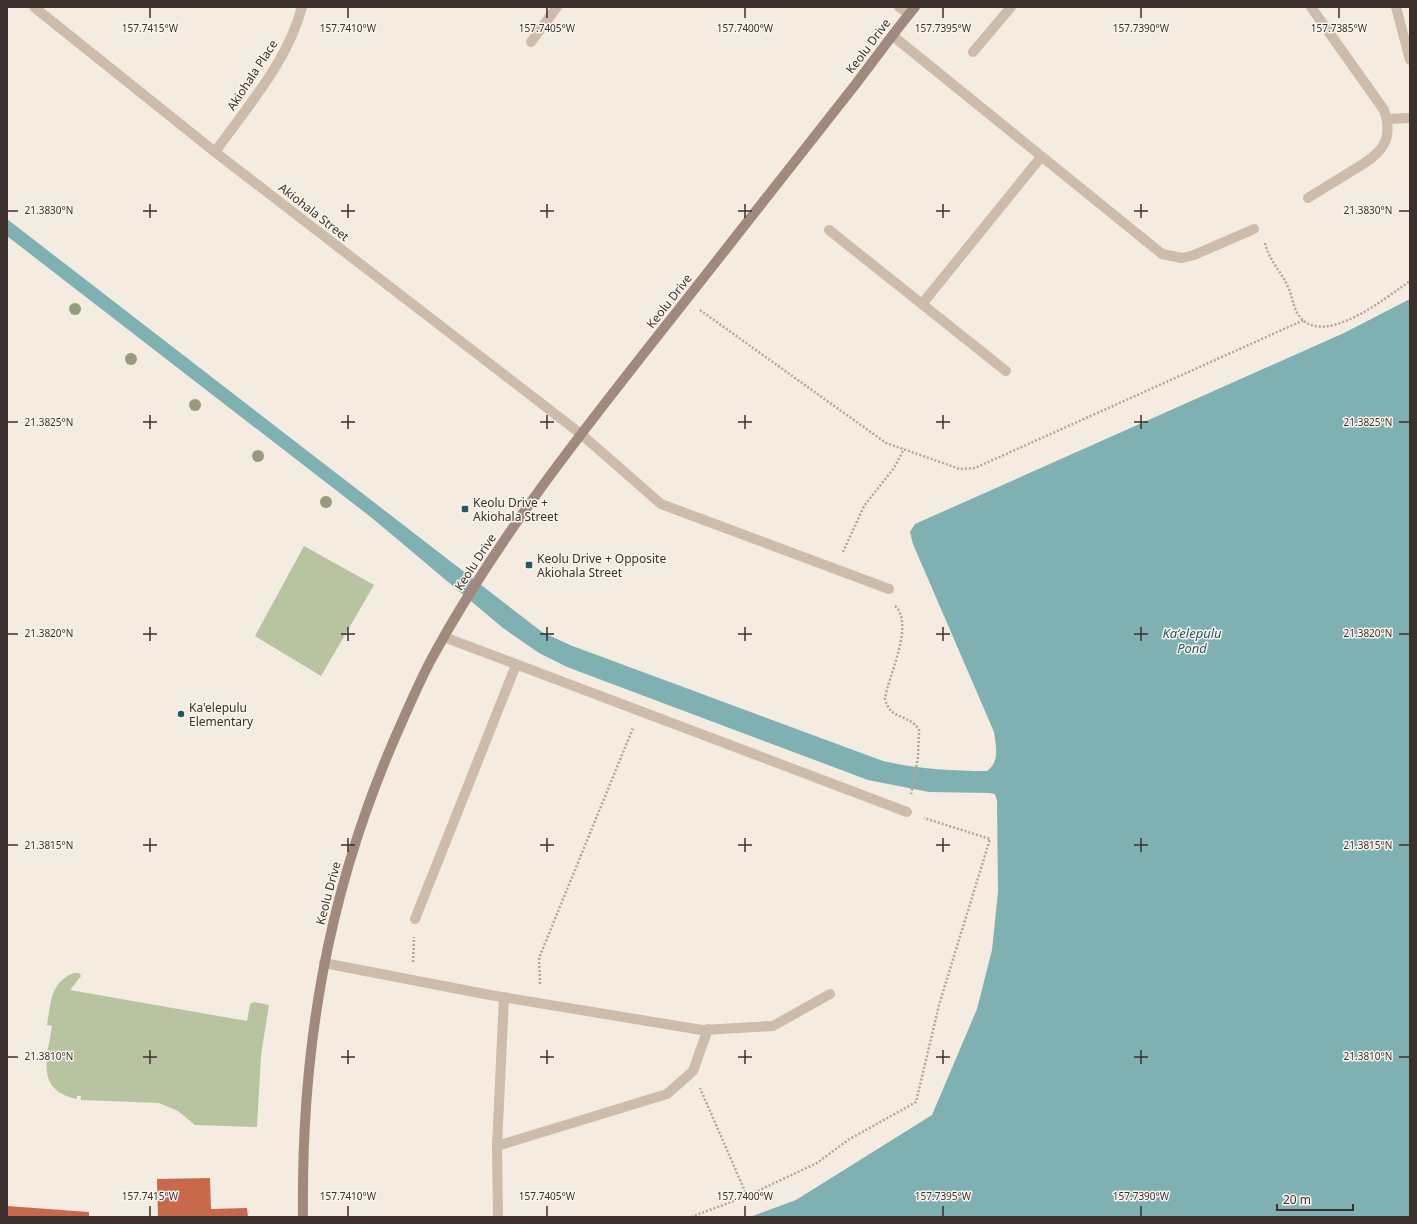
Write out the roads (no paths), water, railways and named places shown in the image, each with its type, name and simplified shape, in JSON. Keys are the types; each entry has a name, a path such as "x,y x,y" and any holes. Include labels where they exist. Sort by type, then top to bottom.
{"main road":[{"name":"Keolu Drive","path":"303,1217 303,1146 306,1084 324,963 352,851 375,784 427,668 492,557 523,512 581,434 912,11"}],"street":[{"name":"Akiohala Street","path":"34,7 215,152 581,434 661,504 889,589"},
{"name":"Akiohala Place","path":"215,152 278,64 291,39 302,7"},
{"path":"531,42 557,7"},
{"path":"899,7 912,11"},
{"path":"973,52 1011,7"},
{"path":"1308,198 1375,157 1387,139 1387,119 1379,102 1311,7"},
{"path":"1396,7 1410,60"},
{"path":"893,36 1041,158 1162,254 1182,258 1194,255 1254,229"},
{"path":"1387,119 1410,118"},
{"path":"922,304 1041,158"},
{"path":"829,230 1006,371"},
{"path":"444,637 907,812"},
{"path":"415,919 516,665"},
{"path":"324,963 504,997 708,1030 773,1026 830,994"},
{"path":"498,1217 497,1146 504,997"},
{"path":"497,1146 667,1094 693,1071 708,1030"}],"water":[{"name":"Kaʻelepulu Pond","path":"7,219 542,632 570,645 883,761 922,768 948,770 987,771 994,763 996,743 994,732 913,544 910,532 915,524 1344,333 1410,299 1410,1217 750,1217 796,1200 932,1115 977,1009 992,950 998,892 997,801 995,794 929,792 868,780 567,667 539,653 503,628 372,518 7,236"}],"place":[{"name":"Keolu Drive + Akiohala Street","path":"465,509"},
{"name":"Keolu Drive + Opposite Akiohala Street","path":"529,565"},
{"name":"Ka'elepulu Elementary","path":"181,714"}]}
